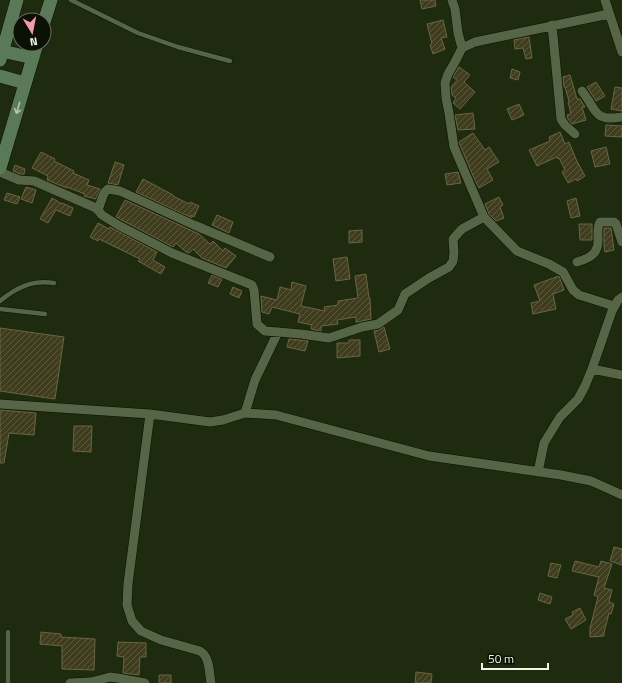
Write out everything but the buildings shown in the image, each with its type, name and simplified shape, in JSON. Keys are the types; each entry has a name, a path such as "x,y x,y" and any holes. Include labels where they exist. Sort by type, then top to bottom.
{"main road":[{"path":"17,0 1,55 33,58"},
{"path":"47,12 51,0"},
{"path":"0,168 35,52"},
{"path":"0,76 25,83"}],"street":[{"path":"452,0 462,48"},
{"path":"605,0 622,52"},
{"path":"609,14 475,42 462,48 448,74 446,83 446,98 454,148 484,217 517,252 548,264 563,272 573,290 579,295 614,306"},
{"path":"552,26 561,119 575,134"},
{"path":"582,91 600,117 622,117"},
{"path":"0,172 19,180 34,181 96,208 102,215 118,225 172,253 252,285 254,290 257,324 265,331 329,338 362,327 378,324 398,310 405,294 449,267 453,261 453,239 462,229 484,217"},
{"path":"98,210 104,193 108,189 120,191 194,225 270,257"},
{"path":"577,262 587,259 594,254 597,247 598,225 600,222 614,222 622,242"},
{"path":"538,472 544,443 560,417 578,400 592,370 614,306 622,297"},
{"path":"245,413 255,380 278,332"},
{"path":"592,370 622,374"},
{"path":"0,404 150,414 210,422 223,420 245,413 276,415 429,456 517,468 591,481 622,495"},
{"path":"150,414 128,584 127,605 132,621 142,631 161,640 200,651 205,654 211,683"},
{"path":"70,683 92,682 110,677 145,683"}],"lane":[{"path":"71,0 138,33 178,47 230,61"},
{"path":"0,301 29,284 42,282 54,283"},
{"path":"0,309 45,314"},
{"path":"8,632 8,683"}]}
